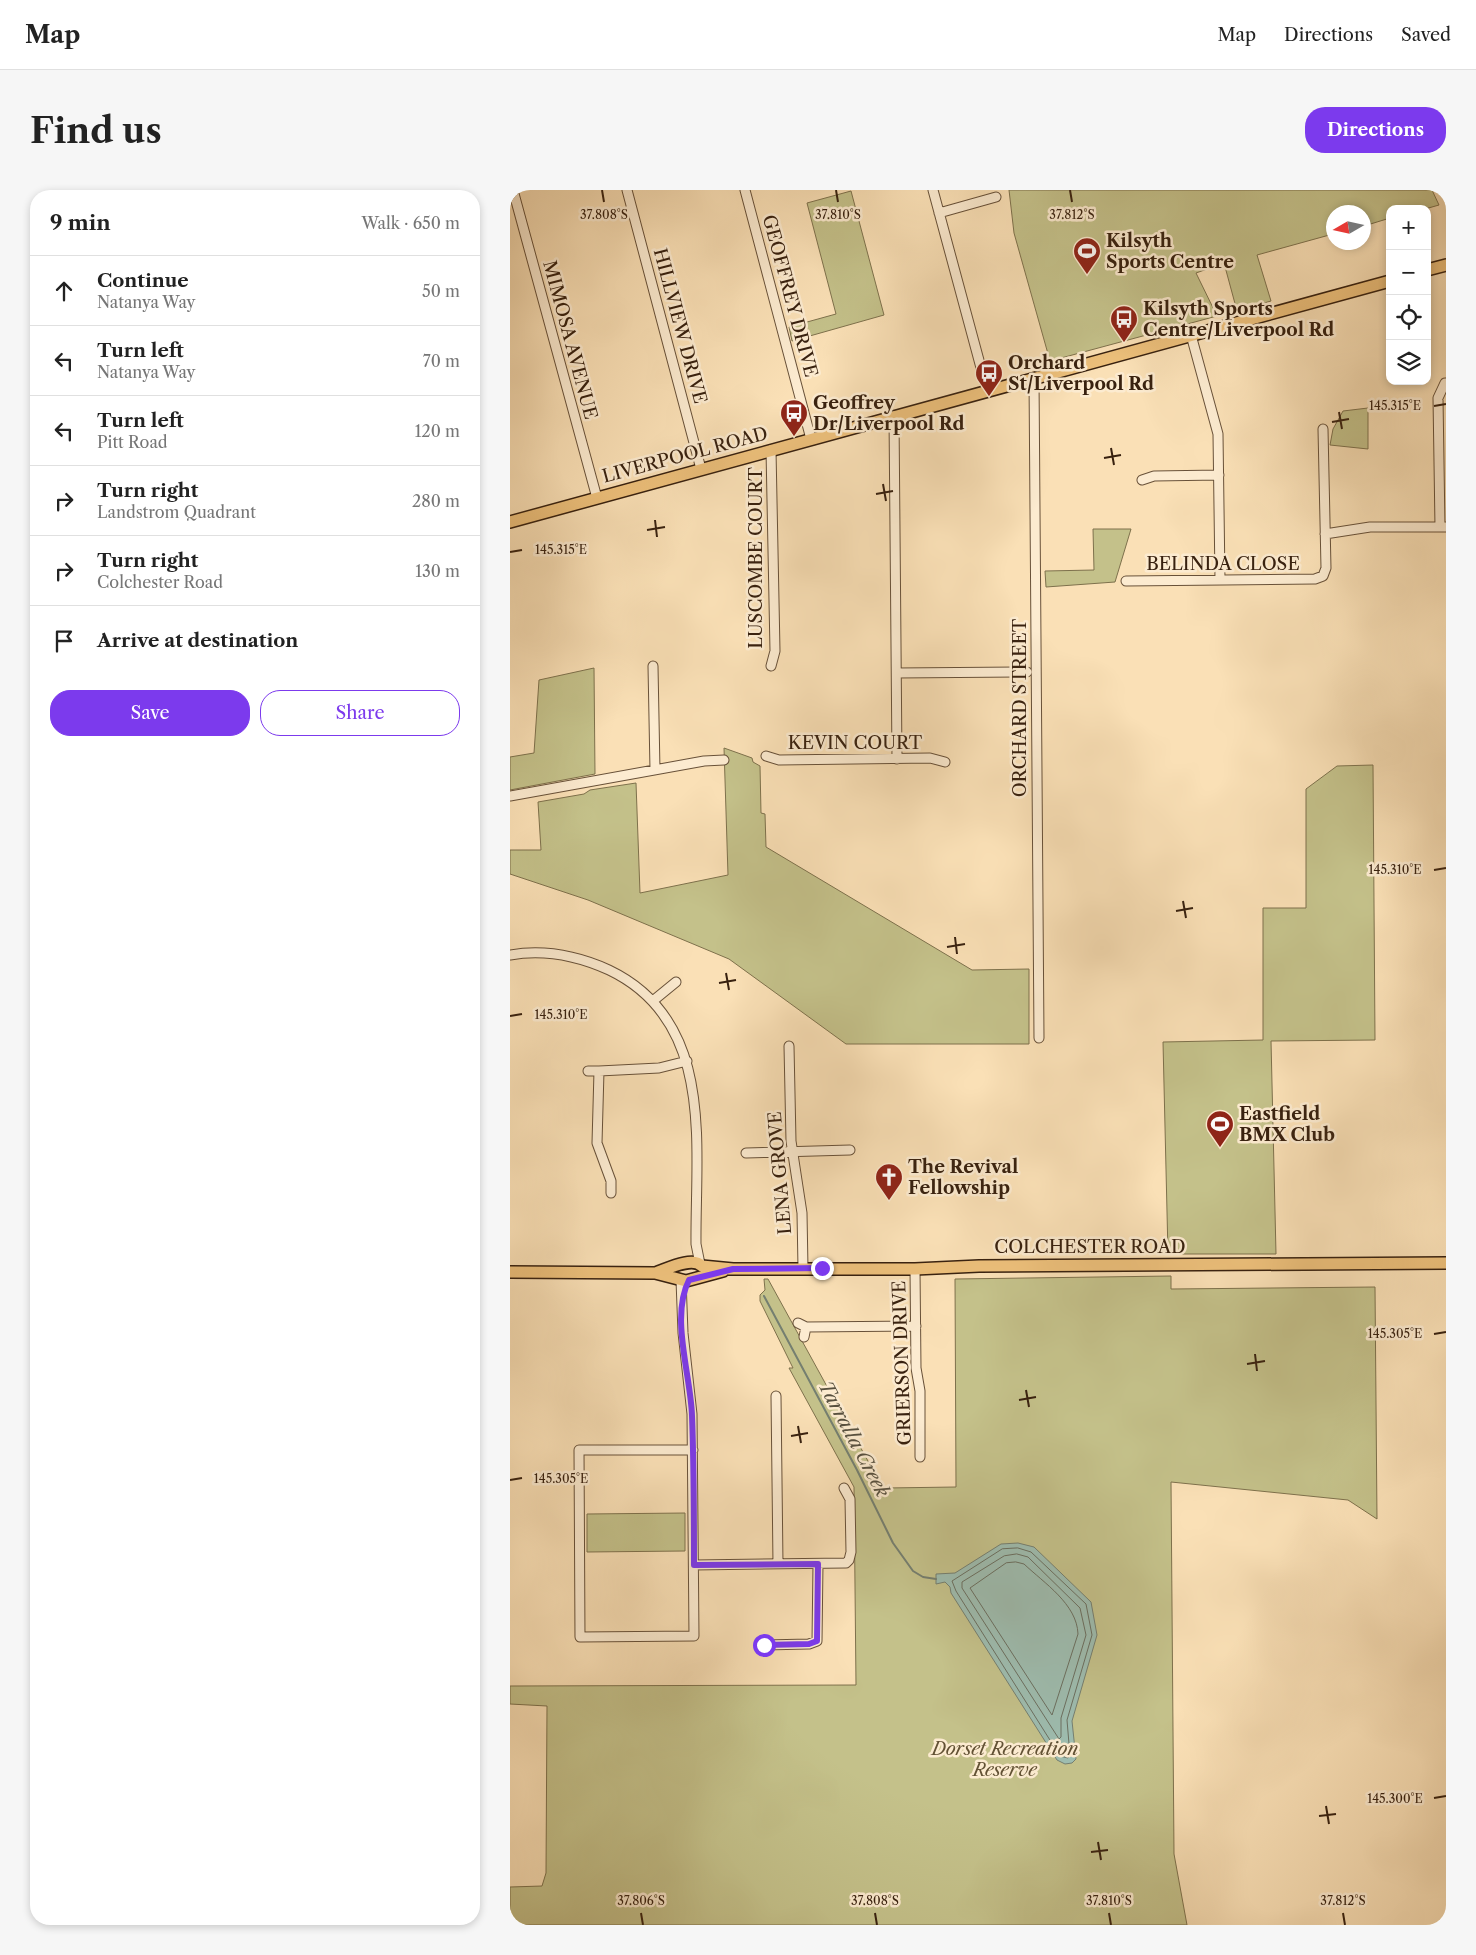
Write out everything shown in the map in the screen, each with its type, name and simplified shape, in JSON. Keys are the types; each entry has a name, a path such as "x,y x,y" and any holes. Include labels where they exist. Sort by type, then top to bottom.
{"main road":[{"path":"1431,269 1446,265"},
{"name":"LIVERPOOL ROAD","path":"510,522 1386,282"},
{"name":"COLCHESTER ROAD","path":"510,1272 656,1273 803,1268 916,1269 979,1266 1446,1263"}],"street":[{"name":"MIMOSA AVENUE","path":"513,190 597,498"},
{"name":"HILLVIEW DRIVE","path":"627,190 701,469"},
{"name":"GEOFFREY DRIVE","path":"745,190 811,439"},
{"path":"933,190 987,390"},
{"path":"939,213 996,197"},
{"path":"1191,335 1218,431 1220,580"},
{"name":"ORCHARD STREET","path":"1034,378 1039,1038"},
{"path":"1325,534 1370,528 1443,527 1438,398 1445,383"},
{"path":"894,416 897,759"},
{"name":"BELINDA CLOSE","path":"1126,581 1319,578 1323,576 1326,568 1323,429"},
{"name":"LUSCOMBE COURT","path":"771,666 775,651 772,450"},
{"path":"1142,480 1154,476 1219,476"},
{"path":"653,666 655,770"},
{"path":"897,674 1027,672"},
{"name":"KEVIN COURT","path":"766,756 779,760 930,758 944,762"},
{"path":"510,796 655,770 724,760"},
{"path":"510,955 545,953 568,956 591,962 641,988 654,1000 679,1040 687,1061 695,1096 696,1244 682,1297 683,1333 692,1414 693,1450 694,1636 580,1637 579,1450 693,1450"},
{"path":"654,1000 676,982"},
{"name":"LENA GROVE","path":"789,1046 792,1152 802,1213 803,1268"},
{"path":"588,1071 659,1068 687,1061"},
{"path":"599,1071 597,1143 611,1181 611,1193"},
{"path":"746,1153 850,1150"},
{"name":"GRIERSON DRIVE","path":"916,1269 920,1457"},
{"path":"804,1336 802,1325 916,1326"},
{"path":"776,1396 778,1564"},
{"path":"694,1565 843,1564 851,1557 850,1500 844,1488"},
{"path":"764,1645 809,1644 817,1641 818,1564"}],"green space":[{"path":"1009,190 1432,190 1439,205 1431,207 1431,205 1386,205 1386,219 1371,224 1371,205 1326,205 1326,236 1257,255 1271,301 1237,311 1224,263 1196,273 1217,316 1050,361 1014,233"},
{"path":"851,191 884,315 792,341 789,327 836,314 807,203"},
{"path":"1368,408 1368,449 1330,445 1333,429 1343,411"},
{"path":"1093,529 1131,529 1115,582 1046,587 1045,571 1094,570"},
{"path":"594,668 595,774 510,790 510,757 534,753 539,680"},
{"path":"724,748 752,758 753,762 760,766 761,813 765,814 766,847 972,970 1029,969 1029,1044 846,1044 729,959 588,900 510,874 510,850 541,850 538,802 584,794 590,790 636,783 640,893 728,875"},
{"path":"1373,765 1375,1040 1271,1041 1276,1254 1168,1254 1163,1042 1263,1040 1263,908 1306,908 1306,789 1337,766"},
{"name":"Dorset Recreation Reserve","path":"1171,1276 1171,1289 1375,1287 1377,1519 1348,1500 1171,1482 1174,1854 1187,1925 510,1925 510,1887 542,1886 546,1873 547,1706 510,1704 510,1686 856,1685 854,1487 789,1368 793,1368 760,1301 760,1295 765,1290 764,1279 768,1279 880,1484 886,1488 956,1487 955,1279"},
{"path":"685,1513 685,1551 587,1552 587,1514"}],"water":[{"path":"1018,1543 1034,1547 1091,1602 1097,1635 1072,1721 1076,1759 1072,1763 1065,1764 1057,1760 951,1593 950,1587 945,1582 936,1584 936,1574 955,1573 1001,1544"}],"waterway":[{"name":"Tarralla Creek","path":"764,1296 857,1470 893,1543 913,1571 923,1577 936,1579"}],"place":[{"name":"Kilsyth Sports Centre","path":"1087,275"},
{"name":"Kilsyth Sports Centre/Liverpool Rd","path":"1124,343"},
{"name":"Orchard St/Liverpool Rd","path":"989,397"},
{"name":"Geoffrey Dr/Liverpool Rd","path":"794,437"},
{"name":"Eastfield BMX Club","path":"1220,1148"},
{"name":"The Revival Fellowship","path":"889,1201"}],"route":[{"path":"764,1645 809,1644 817,1641 819,1633 818,1564 694,1565 692,1414 683,1333 682,1297 689,1280 699,1276 733,1269 822,1268"}]}
